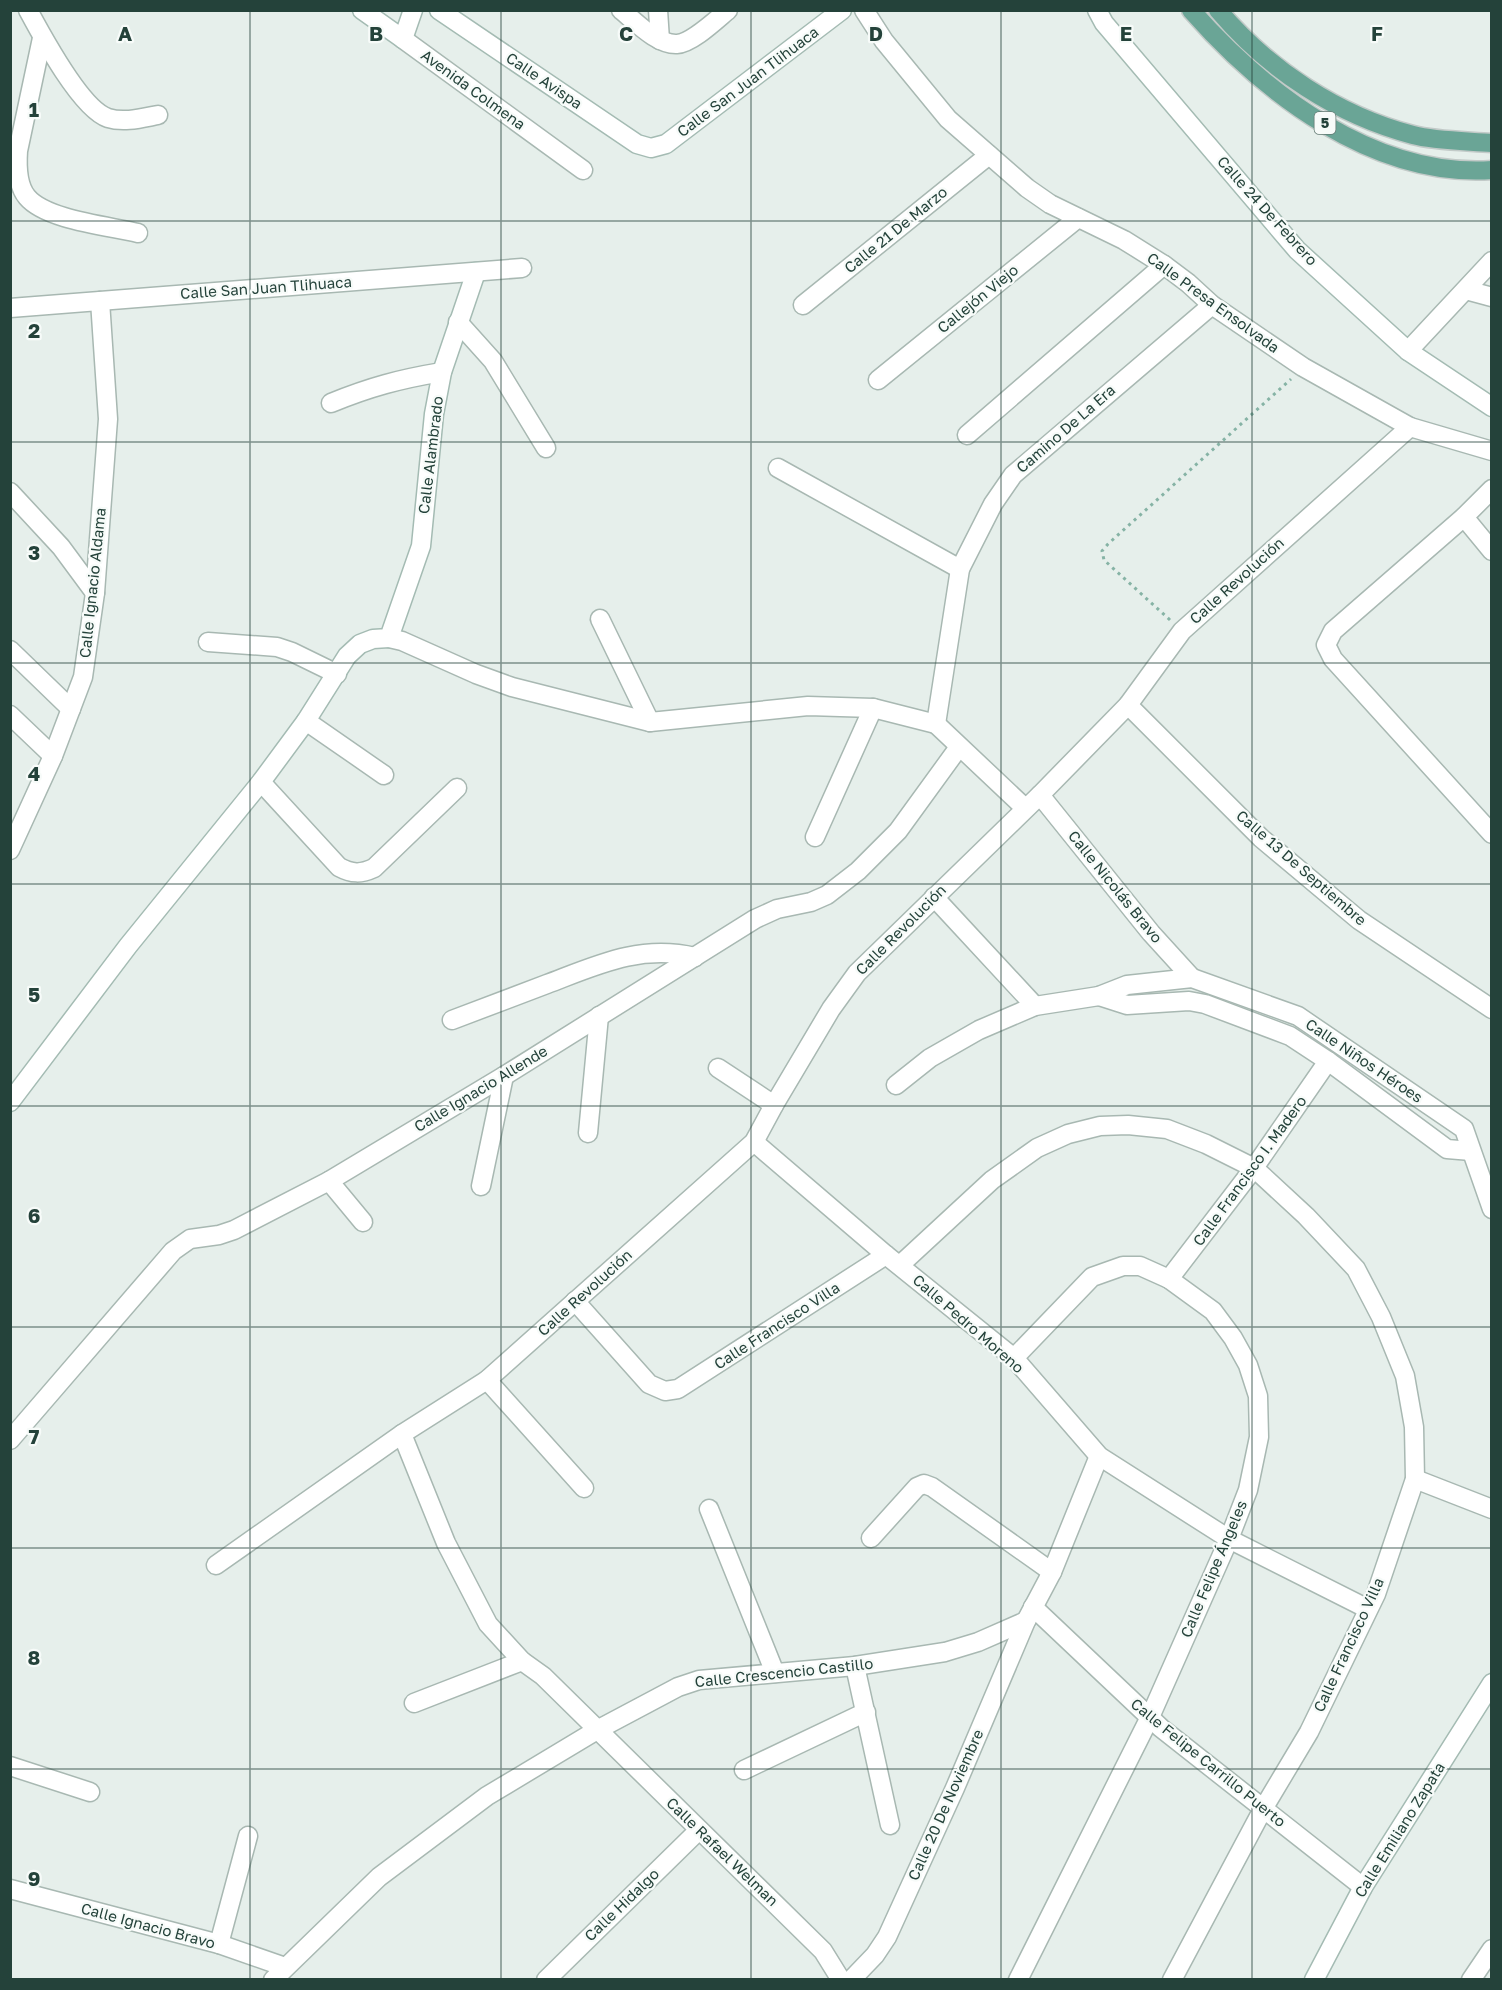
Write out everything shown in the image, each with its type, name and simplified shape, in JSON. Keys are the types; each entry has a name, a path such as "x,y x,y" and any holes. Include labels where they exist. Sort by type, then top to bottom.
{"main road":[{"name":"5","path":"1191,10 1217,39 1281,96 1357,143 1414,162 1471,171 1491,170"},
{"name":"5","path":"1218,10 1286,75 1344,110 1415,136 1491,143"}],"street":[{"path":"28,10 42,38 86,103 96,112 108,118 122,120 158,115"},
{"name":"Avenida Colmena","path":"362,10 584,170"},
{"path":"404,39 412,10"},
{"name":"Calle Avispa","path":"439,10 637,144 651,148"},
{"path":"621,10 660,40 677,44 693,37 728,10"},
{"path":"658,10 660,40"},
{"name":"Calle San Juan Tlihuaca","path":"651,148 666,144 842,10"},
{"name":"Calle Presa Ensolvada","path":"864,10 884,41 948,119 1050,204 1124,240 1164,265 1212,305 1303,367 1410,427 1491,451"},
{"name":"Calle 24 De Febrero","path":"1096,10 1104,23 1297,250 1408,351 1491,407"},
{"path":"42,38 18,151 17,168 26,196 37,206 53,215 138,233"},
{"name":"Calle 21 De Marzo","path":"803,305 989,155"},
{"name":"Callejón Viejo","path":"878,380 1078,218"},
{"path":"1408,351 1491,261"},
{"path":"967,435 1164,265"},
{"name":"Calle San Juan Tlihuaca","path":"10,308 522,268"},
{"name":"Calle Alambrado","path":"389,638 421,546 434,414 442,372 476,272"},
{"path":"1466,290 1491,297"},
{"name":"Calle Ignacio Aldama","path":"10,850 53,756 83,677 95,593 108,419 100,301"},
{"name":"Camino De La Era","path":"936,724 960,569 993,504 1012,475 1212,305"},
{"path":"458,322 493,361 546,448"},
{"path":"331,403 369,387 442,372"},
{"name":"Calle Revolución","path":"216,1565 402,1434 487,1380 754,1142 831,1009 857,973 1040,795 1128,705 1182,631 1410,427"},
{"path":"778,468 960,569"},
{"path":"1491,489 1464,517 1333,631 1326,645 1333,659 1491,834"},
{"path":"10,492 61,546 95,593"},
{"path":"1464,517 1491,551"},
{"path":"600,619 650,722"},
{"path":"10,1102 128,946 261,782 306,721 347,656 360,644 373,639 389,638 402,642 512,687 650,722 808,706 873,708 936,724 1025,808"},
{"path":"208,642 277,647 336,674"},
{"path":"10,650 71,709"},
{"name":"Calle 13 De Septiembre","path":"1128,705 1261,838 1359,920 1491,1009"},
{"path":"815,837 873,708"},
{"path":"10,715 53,756"},
{"path":"306,721 384,775"},
{"name":"Calle Ignacio Allende","path":"10,1440 172,1251 190,1239 219,1235 234,1230 329,1181 504,1076 755,919 777,909 827,895 898,831 959,747"},
{"path":"261,782 339,867 356,873 374,868 457,788"},
{"name":"Calle Nicolás Bravo","path":"1040,795 1151,933 1192,978"},
{"path":"934,897 1035,1006"},
{"path":"452,1020 614,958 648,952 674,952 695,957"},
{"name":"Calle Niños Héroes","path":"896,1085 930,1058 979,1030 1035,1006 1099,996 1127,985 1192,978 1298,1016 1464,1129 1491,1209"},
{"name":"Calle Niños Héroes","path":"1099,996 1127,1005 1176,1001 1205,1004 1290,1036 1328,1061 1447,1149 1471,1150"},
{"path":"588,1133 599,1017"},
{"name":"Calle Francisco I. Madero","path":"1170,1279 1254,1168 1328,1061"},
{"path":"718,1068 774,1105"},
{"path":"481,1186 504,1076"},
{"name":"Calle Francisco Villa","path":"575,1301 650,1384 665,1391 678,1389 893,1260 992,1180 1038,1148 1100,1126 1128,1125 1167,1129 1206,1144 1254,1168 1306,1216 1356,1269 1376,1307 1405,1376 1414,1427 1414,1479 1376,1594 1309,1732 1263,1809 1172,1980"},
{"name":"Calle Pedro Moreno","path":"754,1142 893,1260 1014,1358 1099,1456 1229,1539 1368,1609"},
{"path":"329,1181 363,1222"},
{"name":"Calle Felipe Ángeles","path":"1014,1358 1092,1277 1123,1266 1140,1266 1170,1279 1213,1311 1233,1338 1248,1365 1258,1396 1259,1437 1248,1490 1229,1539 1150,1718 1018,1980"},
{"path":"487,1380 584,1488"},
{"name":"Calle Rafael Welman","path":"402,1434 446,1543 488,1624 522,1661 543,1676 823,1951 841,1980"},
{"path":"1030,1614 1052,1572 1099,1456"},
{"path":"1414,1479 1491,1509"},
{"path":"871,1538 917,1487 924,1484 932,1487 1052,1572"},
{"path":"709,1509 775,1673"},
{"name":"Calle Crescencio Castillo","path":"277,1976 379,1877 487,1796 597,1730 678,1687 699,1680 855,1666 945,1652 978,1642 1030,1614"},
{"name":"Calle Felipe Carrillo Puerto","path":"1030,1614 1150,1718 1363,1887"},
{"name":"Calle 20 De Noviembre","path":"851,1980 875,1955 887,1938 956,1788 1030,1614"},
{"path":"414,1703 522,1661"},
{"path":"855,1666 890,1826"},
{"name":"Calle Emiliano Zapata","path":"1314,1980 1363,1887 1491,1683"},
{"path":"744,1770 866,1712"},
{"path":"10,1767 90,1792"},
{"name":"Calle Hidalgo","path":"546,1980 699,1830"},
{"path":"219,1944 248,1836"},
{"name":"Calle Ignacio Bravo","path":"10,1889 219,1944 277,1976"},
{"path":"1471,1980 1491,1949"}],"path":[{"path":"1182,631 1104,560 1102,551 1303,367"}]}
